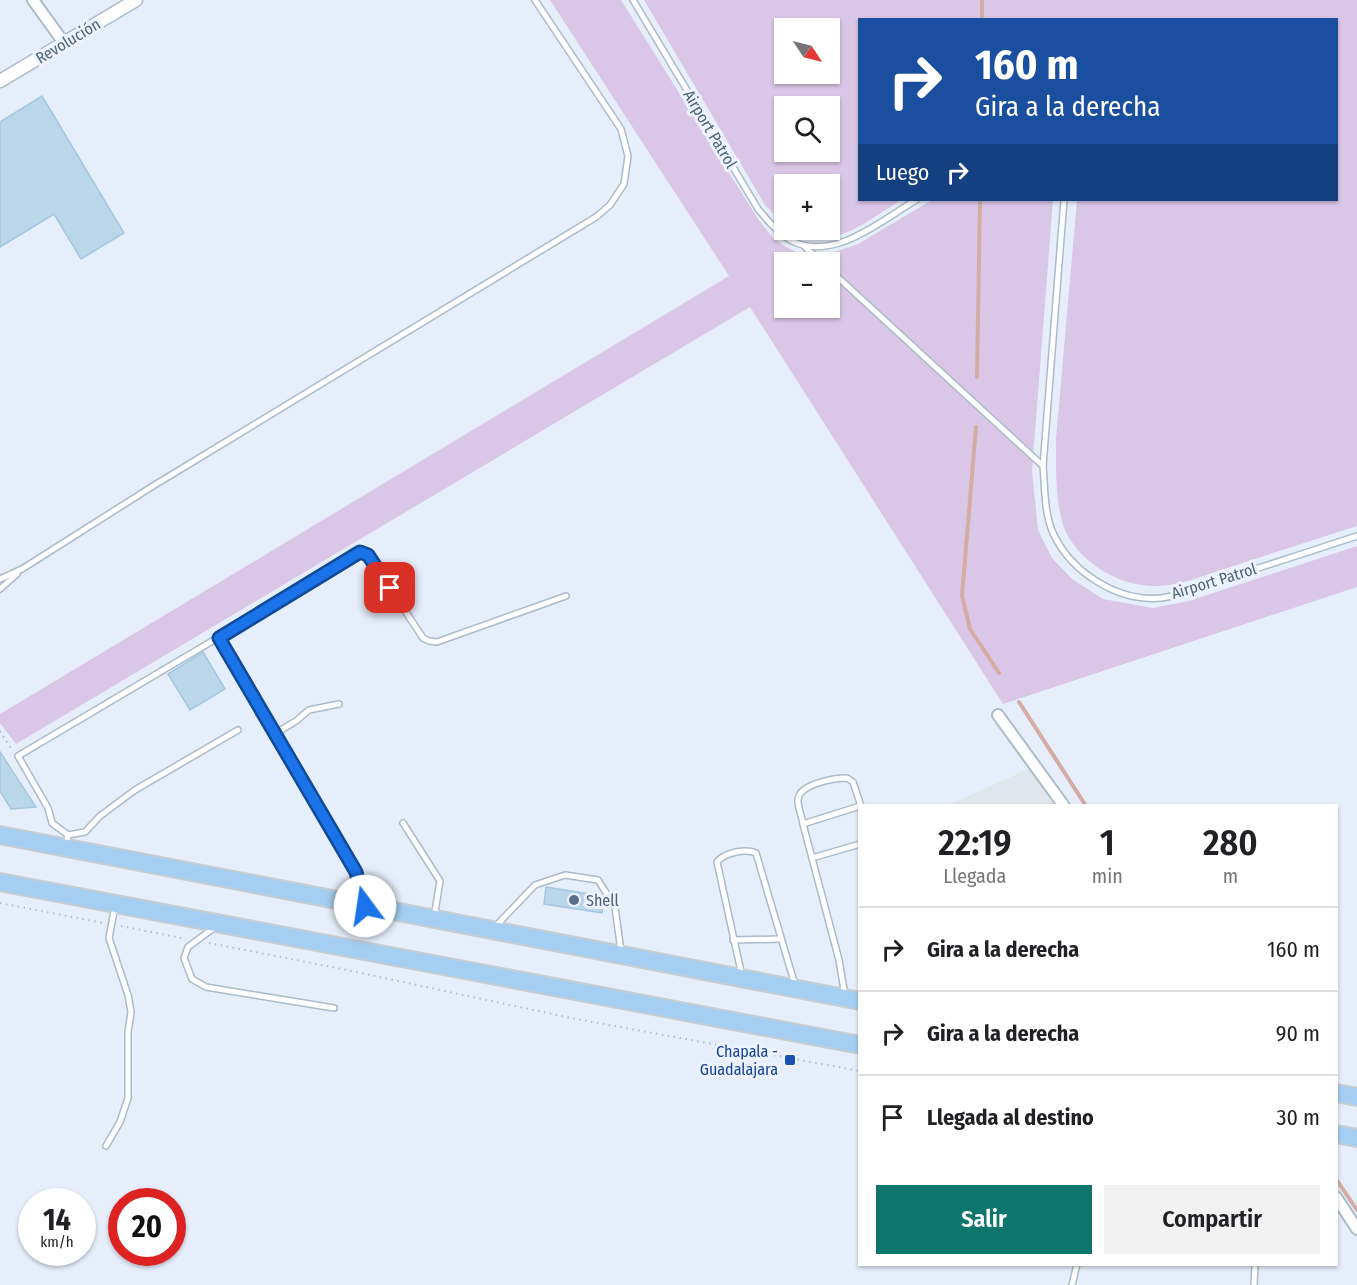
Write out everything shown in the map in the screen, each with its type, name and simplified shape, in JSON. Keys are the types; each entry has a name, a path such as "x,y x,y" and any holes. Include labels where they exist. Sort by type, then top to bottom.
{"highway":[{"path":"0,835 67,841 365,906 853,1000"},
{"path":"0,882 858,1045"},
{"path":"1338,1093 1357,1097"},
{"path":"1338,1134 1357,1138"}],"street":[{"path":"33,0 64,43"},
{"name":"Revolución","path":"0,81 136,0"},
{"path":"998,715 1063,804"},
{"path":"1338,1200 1357,1229"}],"lane":[{"path":"0,579 22,569 153,486 596,217 610,205 624,184 628,156 621,129 536,0"},
{"name":"Airport Patrol","path":"633,0 758,208 779,231 810,252"},
{"path":"802,245 818,247 847,240 914,201"},
{"name":"Airport Patrol","path":"1064,201 1043,466 1046,504 1052,531 1062,550 1094,580 1114,590 1136,596 1160,598 1189,591 1357,536"},
{"path":"840,279 1043,466"},
{"path":"238,730 135,790 100,816 85,832 67,841 52,823 48,808 18,756 360,552 368,555 423,638 429,641 437,642 566,596"},
{"path":"0,589 22,569"},
{"path":"219,638 356,872 365,906"},
{"path":"276,733 309,710 339,705"},
{"path":"853,1000 839,960 797,800 808,786 847,778 853,782 859,804"},
{"path":"804,824 858,807"},
{"path":"403,823 440,881 433,919"},
{"path":"812,858 858,845"},
{"path":"742,979 717,862 721,856 748,850 756,853 796,989"},
{"path":"492,931 536,885 565,875 598,880 615,907 621,956"},
{"path":"106,1146 120,1122 128,1098 128,1032 131,1012 128,995 109,938 116,904"},
{"path":"219,924 188,946 184,958 192,979 206,987 334,1008"},
{"path":"733,940 781,939"},
{"path":"1072,1285 1077,1266"},
{"path":"1254,1285 1255,1266"}],"path":[{"path":"0,732 18,756"},
{"path":"0,903 342,969 571,1018 858,1071"}],"shaded area":[{"path":"550,0 621,0 758,219 774,240 796,252 774,252 774,318 840,318 840,252 835,252 858,244 930,201 1053,201 1032,471 1038,530 1052,558 1072,579 1103,599 1153,608 1189,601 1357,546 1357,587 1003,704 750,307 16,744 0,723 0,714 729,276"},
{"path":"644,0 1357,0 1357,526 1183,582 1165,586 1142,585 1114,577 1088,560 1078,550 1063,525 1056,482 1056,439 1077,201 1338,201 1338,18 858,18 858,201 899,201 840,235 840,174 774,174 774,214 765,205"},
{"path":"1030,768 1056,804 951,804"}],"building":[{"path":"42,96 124,233 81,259 54,214 0,247 0,122"},
{"path":"203,652 225,689 190,710 168,674"},
{"path":"0,752 36,807 11,809 0,791"},
{"name":"Shell","path":"546,887 602,896 604,899 602,913 544,904"}],"waterway":[{"path":"982,0 982,18"},
{"path":"977,377 980,201"},
{"path":"976,427 962,596 970,629 999,673"},
{"path":"1019,702 1085,804"},
{"path":"1338,1182 1357,1210"}],"place":[{"name":"Shell","path":"574,900"},
{"name":"Chapala - Guadalajara","path":"790,1060"}],"route":[{"path":"365,906 356,872 219,638 360,552 368,555 390,588"}]}
